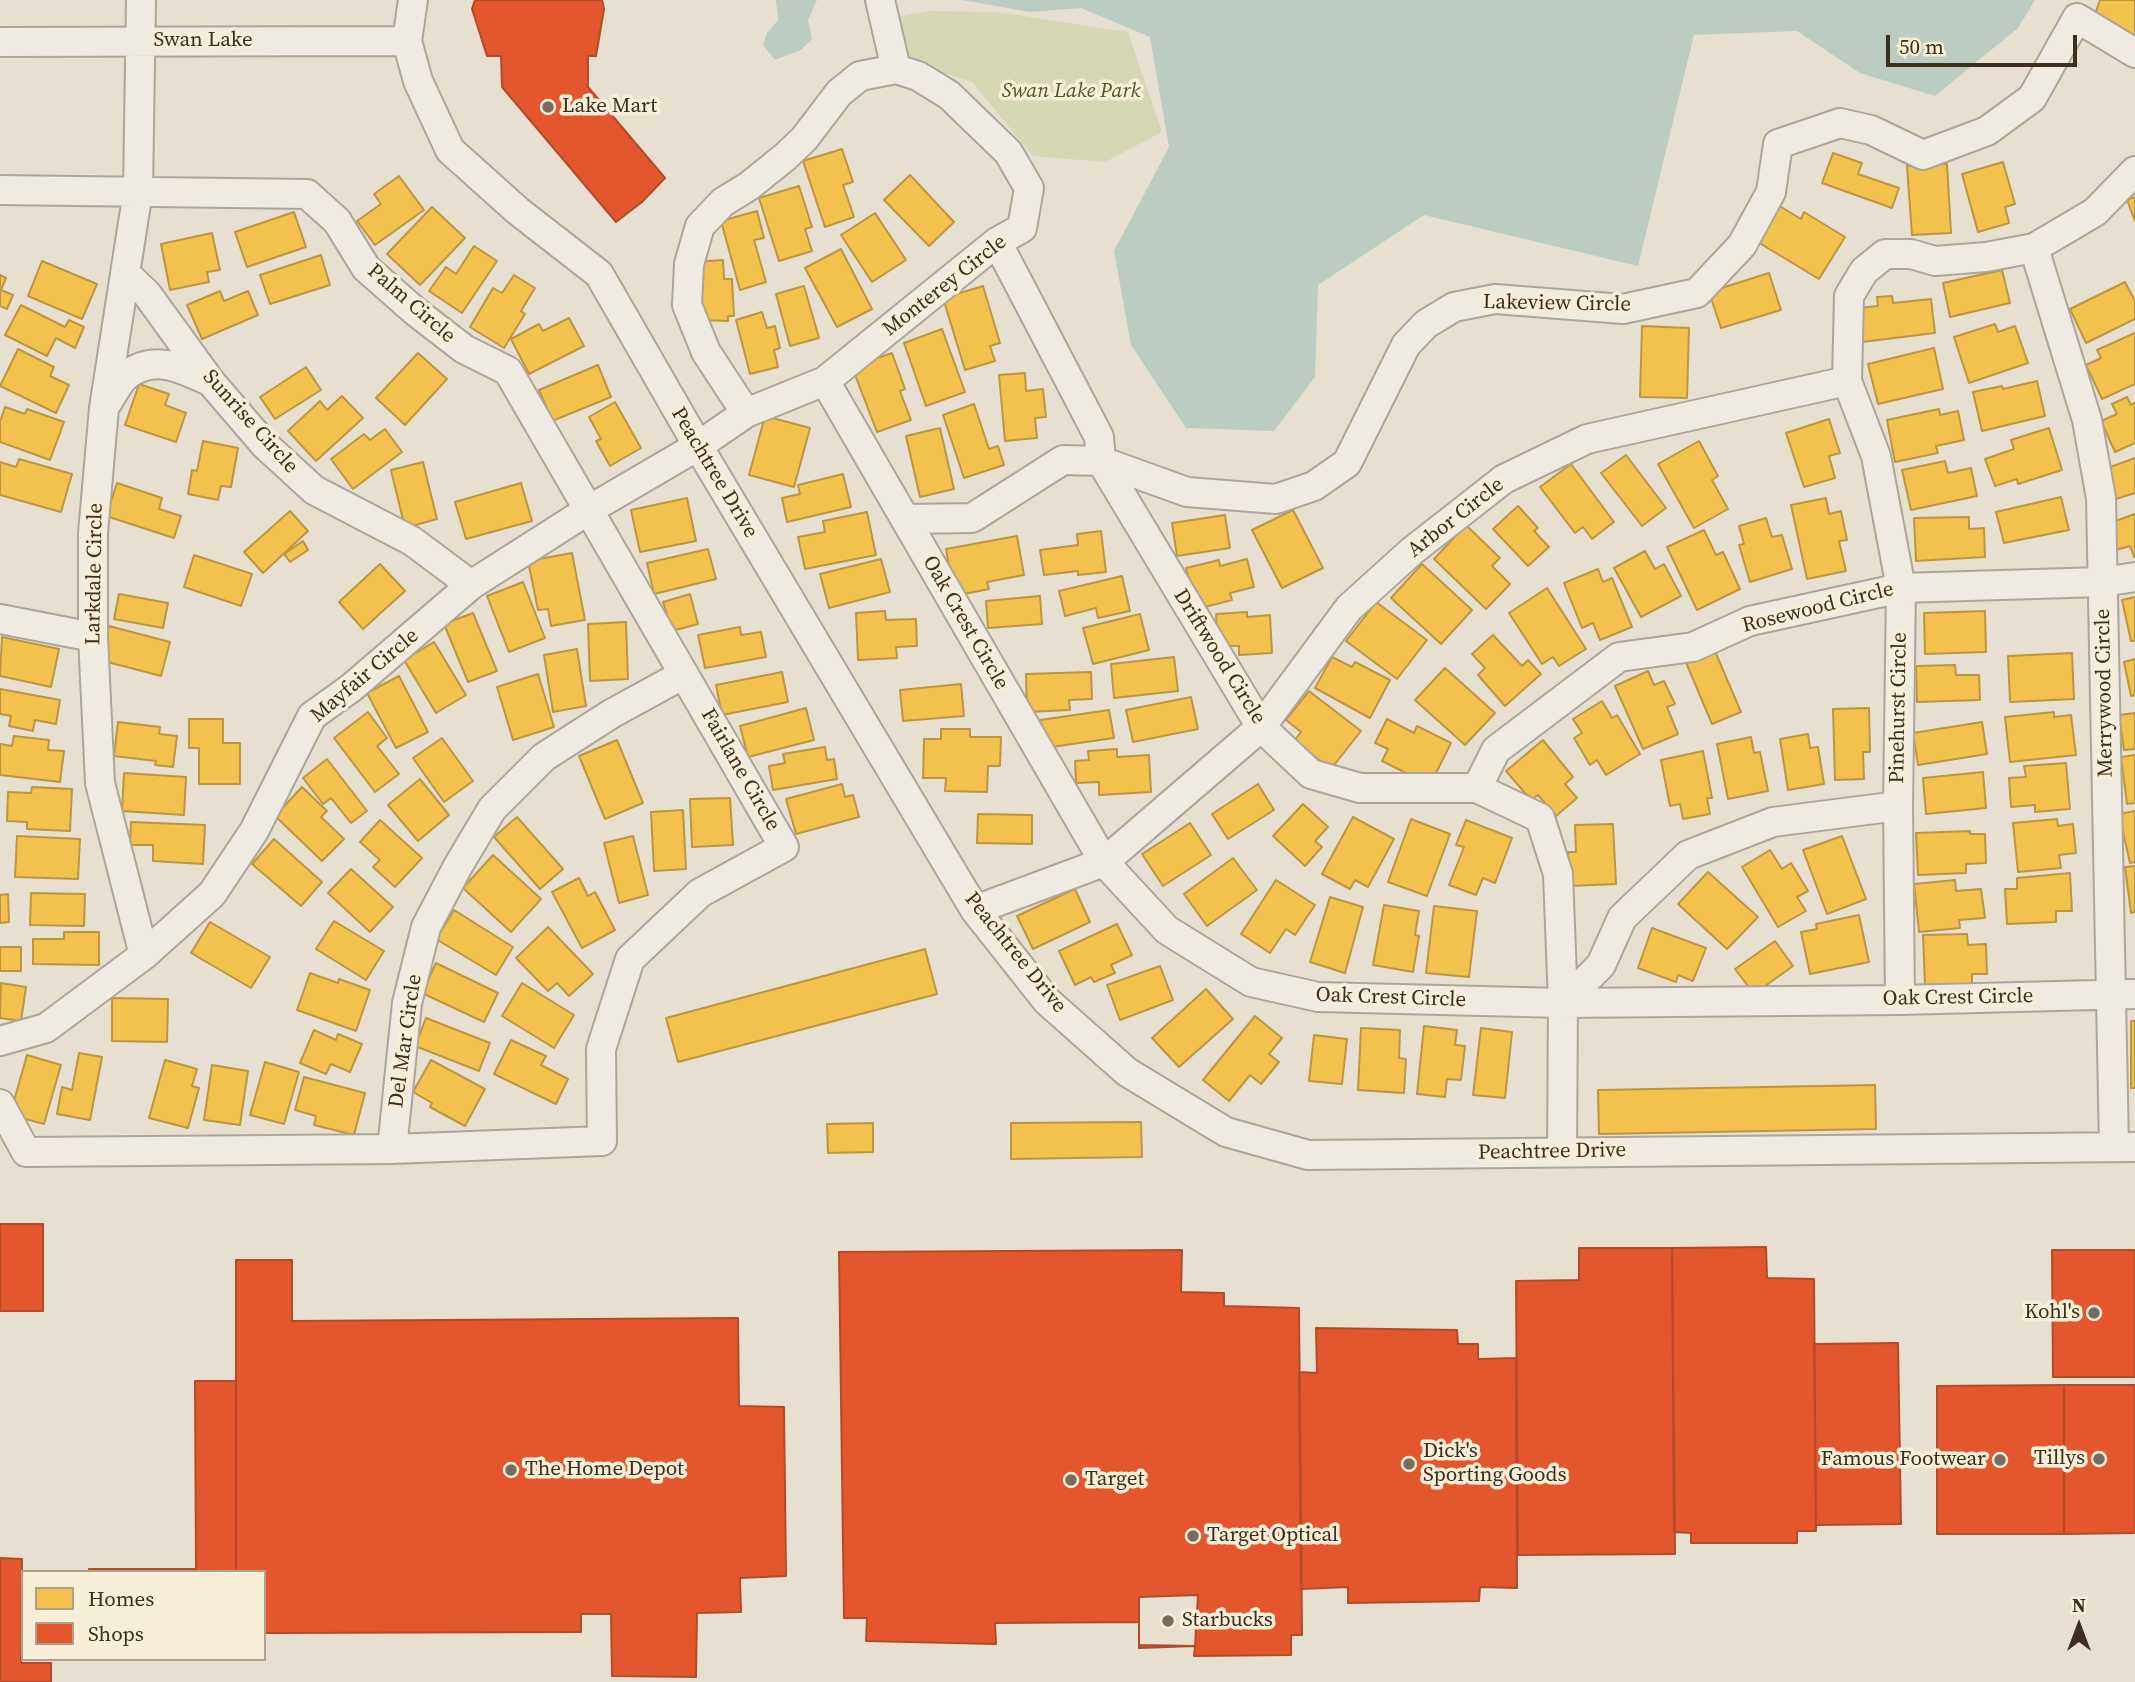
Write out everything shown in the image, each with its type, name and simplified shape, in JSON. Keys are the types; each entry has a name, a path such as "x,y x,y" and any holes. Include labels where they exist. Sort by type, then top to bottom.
{"street":[{"name":"Larkdale Circle","path":"141,0 138,191 104,408 93,533 93,637 100,783 144,955"},
{"name":"Peachtree Drive","path":"413,0 407,41 418,81 450,150 518,211 599,274 698,446 975,910 1047,1001 1127,1072 1226,1132 1308,1155 2124,1147"},
{"path":"746,413 706,352 687,305 689,264 700,226 723,202 750,186 785,157 804,139 839,93 860,76 896,69 880,0"},
{"path":"2077,9 2135,53"},
{"name":"Lakeview Circle","path":"905,519 972,518 1063,460 1101,461 1187,492 1276,499 1314,486 1347,463 1406,345 1426,324 1454,307 1495,299 1623,309 1697,293 1742,245 1771,192 1778,144 1840,123 1871,130 1923,155 1987,131 2032,98 2077,9"},
{"name":"Swan Lake","path":"0,42 407,41"},
{"name":"Monterey Circle","path":"698,446 746,413 825,381 997,242 1022,228 1029,188 1008,152 949,94 918,76 896,69"},
{"path":"1847,382 1849,296 1864,271 1885,254 1911,254 1935,261 1986,257 2034,248 2095,212 2135,170"},
{"name":"Palm Circle","path":"0,190 307,194 337,222 366,268 416,313 464,349 508,371 587,511"},
{"name":"Driftwood Circle","path":"997,242 1099,437 1101,461 1261,727 1311,774 1360,788 1477,788 1540,818 1558,874 1563,1003 1562,1152"},
{"name":"Merrywood Circle","path":"2034,248 2087,420 2101,498 2102,582 2123,994 2124,1147"},
{"name":"Sunrise Circle","path":"126,274 147,294 210,382 265,445 314,490 412,541 471,585"},
{"path":"104,408 125,376 139,369 173,364 210,382"},
{"name":"Oak Crest Circle","path":"825,381 1104,862 1167,930 1251,982 1318,997 1563,1003 1900,1000 2123,994"},
{"name":"Pinehurst Circle","path":"1847,382 1876,456 1901,588 1898,806 1900,1000"},
{"name":"Arbor Circle","path":"975,910 1104,862 1261,727 1349,608 1412,551 1504,479 1587,439 1847,382"},
{"name":"Mayfair Circle","path":"0,1041 46,1028 144,955 212,894 254,831 312,716 351,688 471,585 587,511 698,446"},
{"name":"Fairlane Circle","path":"392,1149 602,1141 601,1049 630,959 700,893 784,848 587,511"},
{"name":"Rosewood Circle","path":"1477,788 1496,750 1619,657 1693,647 1750,621 1901,588 2102,582 2135,577"},
{"path":"0,619 93,637"},
{"name":"Del Mar Circle","path":"392,1149 407,1003 426,927 492,809 544,757 611,714 684,674"},
{"path":"1563,1003 1601,965 1622,918 1688,855 1773,822 1898,806"},
{"path":"0,1104 26,1152 392,1149"}],"green space":[{"name":"Swan Lake Park","path":"929,11 996,12 1128,32 1162,132 1105,162 1033,156 972,82 907,62 894,17"}],"shaded area":[{"path":"776,0 817,0 808,20 812,39 801,50 775,60 763,45 767,33 778,20"},
{"path":"962,0 2035,0 2018,28 1935,96 1860,73 1797,31 1694,35 1638,266 1424,215 1318,285 1315,377 1274,431 1186,428 1131,345 1114,251 1169,147 1150,37 1081,8 1030,12"}],"building: Homes":[{"path":"2100,0 2135,0 2135,42 2091,26"},
{"path":"842,149 853,182 843,185 854,217 825,227 803,161"},
{"path":"1833,153 1862,163 1858,174 1899,188 1892,208 1822,183"},
{"path":"2003,162 2015,204 2005,207 2009,223 1978,232 1962,174"},
{"path":"1947,164 1951,233 1912,235 1907,166"},
{"path":"910,175 954,222 929,246 884,200"},
{"path":"399,176 424,210 375,245 357,221 381,204 374,194"},
{"path":"799,186 812,227 805,229 812,251 779,261 759,198"},
{"path":"2135,197 2135,221 2127,200"},
{"path":"1778,205 1801,219 1804,212 1845,237 1819,279 1756,241"},
{"path":"432,207 465,238 420,285 387,254"},
{"path":"757,211 764,238 754,240 766,282 740,290 721,221"},
{"path":"294,212 306,247 247,267 235,232"},
{"path":"875,213 906,260 872,282 841,235"},
{"path":"212,233 220,270 207,272 209,282 170,290 161,244"},
{"path":"474,246 497,261 462,313 429,291 446,267 456,274"},
{"path":"841,249 872,309 837,327 805,268"},
{"path":"321,255 330,285 270,304 260,275"},
{"path":"723,260 724,279 732,279 734,316 728,316 728,321 698,320 695,262"},
{"path":"42,261 97,284 82,319 28,296"},
{"path":"2002,270 2010,303 1950,317 1943,283"},
{"path":"1769,273 1781,310 1721,328 1709,292"},
{"path":"0,275 6,278 1,290 13,295 7,309 0,306"},
{"path":"514,275 535,288 521,311 525,314 504,348 470,327 493,288 502,293"},
{"path":"2125,282 2135,301 2135,319 2086,343 2070,309"},
{"path":"804,286 819,338 790,346 776,294"},
{"path":"983,286 1000,343 990,346 995,361 965,370 943,298"},
{"path":"220,291 224,301 248,291 258,315 202,339 187,305"},
{"path":"1892,296 1893,303 1931,299 1935,333 1862,342 1858,308 1878,306 1877,297"},
{"path":"21,305 65,327 69,320 84,327 75,348 56,338 47,356 5,335"},
{"path":"762,312 767,328 775,326 780,348 774,350 778,367 750,374 736,320"},
{"path":"569,318 584,346 529,374 511,339 539,324 543,331"},
{"path":"1995,324 1998,332 2015,326 2028,363 1969,383 1954,337"},
{"path":"1642,326 1689,328 1687,398 1640,397"},
{"path":"942,329 965,392 926,406 904,343"},
{"path":"2135,333 2135,384 2102,399 2086,365 2101,358 2097,350"},
{"path":"1934,348 1943,389 1878,404 1868,364"},
{"path":"18,349 54,367 50,376 69,385 56,413 0,386"},
{"path":"418,353 447,379 405,425 376,398"},
{"path":"892,353 905,389 900,391 911,420 877,432 852,367"},
{"path":"598,365 611,397 552,421 539,390"},
{"path":"306,367 321,390 275,419 260,397"},
{"path":"1025,373 1026,391 1043,389 1046,417 1035,418 1037,438 1005,441 999,375"},
{"path":"2037,381 2045,416 1982,431 1973,392 2002,386 2003,389"},
{"path":"139,384 169,394 165,405 186,413 176,442 125,425"},
{"path":"342,396 363,418 316,461 288,431 320,401 327,410"},
{"path":"2127,397 2131,405 2135,403 2135,443 2115,452 2101,421 2117,414 2112,404"},
{"path":"615,402 641,448 610,466 596,441 601,439 589,417"},
{"path":"974,404 989,449 998,446 1004,465 964,478 943,415"},
{"path":"5,407 25,414 27,409 64,422 50,460 0,442 0,422"},
{"path":"1939,409 1940,415 1958,411 1964,440 1936,446 1938,453 1895,462 1887,420"},
{"path":"765,416 810,428 794,487 749,475"},
{"path":"1829,419 1840,453 1829,456 1835,478 1804,487 1786,433"},
{"path":"940,428 954,489 920,497 906,436"},
{"path":"2049,428 2062,470 2018,484 2017,479 1995,486 1985,459 2014,449 2011,440"},
{"path":"385,429 402,452 353,489 331,459 364,434 370,440"},
{"path":"203,441 238,448 231,487 221,486 218,500 188,494 192,470 197,471"},
{"path":"1699,441 1718,476 1712,480 1728,509 1694,528 1658,464"},
{"path":"1626,455 1666,508 1642,526 1601,473"},
{"path":"2135,458 2135,493 2116,499 2105,469"},
{"path":"19,459 72,474 61,512 0,495 0,462 16,467"},
{"path":"1945,461 1948,473 1971,468 1977,496 1911,510 1902,470"},
{"path":"423,462 437,519 405,528 391,470"},
{"path":"1571,464 1614,522 1592,539 1583,527 1575,533 1540,487"},
{"path":"843,474 851,507 787,522 782,498 800,494 798,485"},
{"path":"117,483 162,498 159,509 181,516 174,538 106,516"},
{"path":"521,483 532,521 466,539 455,502"},
{"path":"2061,497 2069,530 2004,543 1996,512"},
{"path":"687,498 696,541 640,552 631,510"},
{"path":"1826,498 1829,514 1841,511 1847,540 1839,541 1846,571 1807,579 1791,505"},
{"path":"1518,506 1538,528 1534,531 1549,547 1528,566 1493,529"},
{"path":"1293,510 1323,568 1282,588 1252,530"},
{"path":"290,511 308,531 263,573 244,552"},
{"path":"867,512 876,555 805,569 798,537 825,532 823,521"},
{"path":"2135,514 2134,557 2130,546 2116,550 2107,524"},
{"path":"1225,515 1230,548 1177,556 1172,523"},
{"path":"1969,517 1969,529 1984,528 1985,557 1916,561 1914,518"},
{"path":"1766,518 1772,537 1782,535 1792,569 1750,582 1739,545 1744,544 1739,526"},
{"path":"1466,525 1500,558 1492,566 1510,584 1486,609 1434,559"},
{"path":"1704,530 1716,555 1723,552 1740,589 1697,610 1667,547"},
{"path":"1101,531 1106,572 1078,575 1078,571 1044,575 1040,550 1078,545 1077,534"},
{"path":"1017,536 1024,575 987,582 989,589 954,596 946,549"},
{"path":"303,541 308,550 290,562 284,554"},
{"path":"708,549 716,579 654,594 647,563"},
{"path":"1645,551 1655,569 1664,564 1681,596 1641,617 1614,568"},
{"path":"572,553 585,620 551,626 548,609 538,610 528,561"},
{"path":"194,555 252,574 241,606 184,587"},
{"path":"881,559 890,592 829,608 820,574"},
{"path":"1247,559 1254,587 1230,593 1232,600 1197,609 1186,568 1219,560 1220,566"},
{"path":"380,564 405,591 363,629 339,602"},
{"path":"1422,564 1472,610 1441,644 1391,598"},
{"path":"1598,569 1603,582 1612,578 1632,627 1600,640 1593,623 1582,628 1564,583"},
{"path":"1122,576 1130,611 1098,618 1096,608 1065,616 1059,591"},
{"path":"523,582 545,638 509,652 487,596"},
{"path":"1547,588 1586,649 1559,666 1553,657 1542,664 1509,613"},
{"path":"119,594 168,603 163,628 114,619"},
{"path":"690,594 698,624 672,631 663,602"},
{"path":"1040,596 1042,624 988,628 986,601"},
{"path":"2135,597 2135,641 2131,641 2122,600"},
{"path":"1376,602 1427,640 1397,679 1346,641"},
{"path":"885,611 886,620 916,619 917,646 896,647 897,658 858,660 856,613"},
{"path":"1985,611 1986,652 1925,654 1924,613"},
{"path":"1247,612 1247,617 1270,615 1272,653 1239,655 1239,646 1218,646 1216,614"},
{"path":"473,613 497,671 468,682 444,624"},
{"path":"1140,614 1149,650 1093,664 1083,628"},
{"path":"626,622 628,679 590,681 588,624"},
{"path":"109,626 170,642 161,676 100,660"},
{"path":"740,627 741,635 761,632 766,657 705,668 698,635"},
{"path":"1493,635 1522,666 1528,660 1541,674 1505,706 1478,675 1485,668 1472,654"},
{"path":"2,637 59,649 51,687 0,676"},
{"path":"434,642 466,695 436,713 404,660"},
{"path":"577,649 586,706 553,712 544,655"},
{"path":"1714,649 1741,712 1712,724 1685,660"},
{"path":"2072,653 2074,699 2010,702 2008,656"},
{"path":"1174,657 1178,691 1114,698 1111,664"},
{"path":"1332,657 1352,667 1355,662 1390,680 1370,718 1315,688"},
{"path":"2135,659 2135,695 2131,696 2124,662"},
{"path":"1955,665 1956,675 1979,675 1980,700 1917,702 1916,666"},
{"path":"1445,668 1495,713 1465,745 1415,700"},
{"path":"1648,671 1654,685 1664,681 1675,704 1667,707 1678,734 1643,749 1615,686"},
{"path":"782,672 788,702 722,715 716,685"},
{"path":"1091,672 1092,699 1069,700 1070,710 1027,712 1026,674"},
{"path":"538,674 554,727 513,740 497,687"},
{"path":"399,676 428,732 396,748 367,693"},
{"path":"961,684 964,716 903,721 900,690"},
{"path":"0,689 60,700 56,724 35,720 33,731 9,726 11,716 0,714"},
{"path":"1309,691 1361,731 1331,769 1294,741 1301,732 1286,720"},
{"path":"1191,697 1198,729 1133,742 1126,710"},
{"path":"1602,701 1612,718 1617,715 1640,754 1606,775 1597,760 1590,765 1574,738 1582,733 1573,719"},
{"path":"806,708 814,740 748,757 740,726"},
{"path":"1869,708 1870,752 1863,752 1864,779 1835,780 1833,709"},
{"path":"1109,710 1114,738 1045,748 1040,720"},
{"path":"368,712 387,738 377,746 399,774 375,792 334,738"},
{"path":"2054,712 2054,717 2071,715 2076,755 2010,762 2005,717"},
{"path":"2135,713 2135,749 2124,750 2119,715"},
{"path":"189,719 223,719 223,743 240,743 240,784 199,784 199,748 189,748"},
{"path":"1387,719 1414,733 1417,726 1451,743 1430,785 1382,761 1388,749 1375,743"},
{"path":"118,722 160,727 159,734 177,736 173,767 155,765 156,761 114,756"},
{"path":"1982,722 1987,754 1918,765 1913,733"},
{"path":"941,729 970,729 970,737 1001,737 1000,766 988,766 987,792 945,791 946,778 923,778 924,739 941,739"},
{"path":"1808,734 1810,748 1818,747 1824,784 1788,790 1780,739"},
{"path":"14,736 49,740 48,750 64,751 60,782 0,775 0,744 12,746"},
{"path":"1751,737 1754,753 1760,752 1768,791 1728,799 1717,744"},
{"path":"442,738 473,781 444,802 413,758"},
{"path":"617,740 643,803 605,819 579,756"},
{"path":"1543,740 1573,777 1565,784 1577,798 1556,816 1538,795 1531,800 1506,771"},
{"path":"825,747 827,760 834,759 837,779 773,790 769,766 785,763 783,754"},
{"path":"1117,749 1117,757 1149,755 1151,792 1099,795 1099,782 1076,783 1075,761 1089,760 1088,751"},
{"path":"1703,751 1712,798 1707,798 1710,814 1683,819 1680,804 1670,806 1661,760"},
{"path":"2135,755 2135,803 2127,804 2121,757"},
{"path":"327,759 367,811 351,823 331,798 323,804 303,778"},
{"path":"2066,763 2070,809 2035,812 2035,805 2011,807 2009,778 2026,777 2024,766"},
{"path":"1983,772 1986,808 1926,814 1923,778"},
{"path":"124,773 186,777 184,815 122,811"},
{"path":"420,779 449,815 418,841 388,805"},
{"path":"842,784 845,797 853,795 859,817 796,834 786,799"},
{"path":"1258,784 1274,810 1228,839 1212,814"},
{"path":"32,787 72,789 70,831 27,829 27,822 7,821 8,792 31,793"},
{"path":"302,787 327,811 321,817 344,839 322,861 275,816"},
{"path":"730,798 733,845 692,847 690,799"},
{"path":"1303,804 1328,827 1315,841 1322,847 1305,866 1273,836"},
{"path":"683,810 686,869 654,871 651,812"},
{"path":"2135,811 2135,862 2130,863 2119,814"},
{"path":"978,814 1032,815 1032,844 977,843"},
{"path":"517,817 563,869 540,889 494,837"},
{"path":"1353,817 1394,839 1368,887 1355,880 1350,889 1322,874"},
{"path":"1411,819 1450,834 1427,896 1388,882"},
{"path":"2057,819 2058,826 2073,824 2076,853 2059,855 2061,868 2018,872 2013,823"},
{"path":"380,820 422,858 395,887 373,867 380,860 360,842"},
{"path":"1466,820 1512,838 1495,883 1483,878 1476,895 1449,885 1464,847 1456,845"},
{"path":"131,822 205,825 203,864 153,861 153,845 130,845"},
{"path":"1190,823 1211,855 1163,886 1142,854"},
{"path":"1613,824 1616,884 1570,886 1568,852 1576,852 1575,825"},
{"path":"1970,831 1970,834 1985,834 1986,863 1966,864 1966,873 1918,875 1916,833"},
{"path":"17,836 80,839 78,879 15,877"},
{"path":"633,836 648,895 619,903 604,843"},
{"path":"1842,836 1866,899 1827,914 1803,850"},
{"path":"274,839 322,882 301,906 252,864"},
{"path":"1770,850 1782,869 1791,863 1808,891 1797,897 1806,911 1778,927 1742,867"},
{"path":"493,855 541,899 511,932 463,888"},
{"path":"1233,858 1257,890 1207,926 1184,894"},
{"path":"2135,866 2135,912 2131,913 2125,867"},
{"path":"351,869 393,907 370,932 328,893"},
{"path":"1708,872 1758,917 1727,949 1678,904"},
{"path":"2070,873 2072,911 2056,911 2056,922 2007,924 2005,889 2017,889 2017,878"},
{"path":"579,878 588,896 595,892 615,930 582,948 552,892"},
{"path":"1276,880 1315,905 1295,935 1286,929 1270,953 1241,934"},
{"path":"1955,880 1956,891 1981,889 1985,918 1959,920 1960,928 1919,932 1914,884"},
{"path":"1075,889 1090,922 1033,949 1017,916"},
{"path":"31,893 85,894 84,926 30,925"},
{"path":"8,894 9,922 0,923 0,895"},
{"path":"1330,897 1363,907 1345,973 1310,962"},
{"path":"1384,905 1419,911 1415,935 1419,936 1413,972 1373,965"},
{"path":"1434,906 1477,911 1469,977 1426,973"},
{"path":"454,910 513,947 496,975 436,939"},
{"path":"1859,915 1869,962 1810,974 1801,932 1817,929 1816,924"},
{"path":"334,921 384,951 366,980 316,949"},
{"path":"210,922 270,957 251,988 191,953"},
{"path":"1117,924 1132,955 1111,965 1115,973 1094,982 1091,977 1075,985 1059,951"},
{"path":"548,927 593,974 569,996 557,983 548,991 516,958"},
{"path":"1652,928 1706,948 1693,981 1678,975 1676,982 1638,968"},
{"path":"64,932 99,932 99,965 33,964 33,939 64,939"},
{"path":"1967,934 1968,945 1986,944 1987,974 1972,974 1972,984 1925,985 1923,935"},
{"path":"1775,941 1793,966 1754,994 1735,969"},
{"path":"0,947 21,947 21,971 0,971"},
{"path":"925,949 937,994 678,1062 666,1018"},
{"path":"436,963 498,993 484,1022 422,993"},
{"path":"1160,966 1173,1000 1120,1020 1107,985"},
{"path":"310,973 338,983 339,979 370,990 356,1031 297,1010"},
{"path":"1,983 26,987 21,1021 0,1018"},
{"path":"522,983 574,1015 554,1048 502,1016"},
{"path":"1206,989 1233,1019 1179,1067 1152,1038"},
{"path":"112,998 168,999 167,1042 112,1041"},
{"path":"1255,1016 1282,1038 1269,1054 1279,1062 1261,1084 1250,1075 1229,1101 1203,1080"},
{"path":"426,1018 490,1043 479,1071 415,1046"},
{"path":"2131,1021 2135,1021 2135,1088 2131,1088"},
{"path":"1424,1026 1457,1030 1455,1045 1465,1046 1461,1080 1447,1079 1445,1097 1417,1094"},
{"path":"1361,1028 1400,1030 1399,1058 1406,1059 1404,1093 1358,1090"},
{"path":"1481,1028 1512,1032 1505,1098 1473,1095"},
{"path":"314,1030 336,1040 338,1034 362,1044 350,1072 331,1064 326,1074 300,1063"},
{"path":"1314,1035 1347,1039 1342,1084 1309,1081"},
{"path":"511,1040 546,1056 541,1065 568,1079 556,1104 494,1074"},
{"path":"79,1053 102,1057 90,1120 57,1114 62,1087 72,1090"},
{"path":"27,1055 61,1065 44,1124 10,1115"},
{"path":"165,1060 197,1069 192,1086 199,1088 188,1128 149,1118"},
{"path":"431,1060 485,1089 465,1126 430,1107 432,1103 413,1092"},
{"path":"265,1062 299,1072 284,1124 250,1115"},
{"path":"212,1065 248,1071 240,1125 204,1120"},
{"path":"304,1077 365,1093 354,1135 314,1125 316,1116 295,1110"},
{"path":"1875,1085 1876,1129 1599,1134 1598,1090"},
{"path":"1141,1122 1142,1157 1011,1159 1011,1123"},
{"path":"873,1123 873,1152 828,1153 827,1124"}],"building: Shops":[{"path":"475,0 602,0 604,9 596,56 588,56 588,87 665,178 642,202 616,222 502,87 501,56 487,56 472,9"},
{"path":"0,1224 43,1224 43,1311 0,1311"},
{"path":"1766,1247 1767,1278 1814,1279 1816,1531 1797,1531 1797,1543 1691,1543 1691,1533 1674,1532 1672,1248"},
{"path":"1579,1248 1672,1248 1675,1554 1518,1555 1516,1281 1579,1280"},
{"name":"Target","path":"1182,1250 1181,1292 1224,1293 1224,1306 1299,1308 1302,1635 1291,1635 1291,1655 1194,1656 1195,1646 1139,1648 1139,1622 995,1623 996,1644 866,1641 867,1618 844,1618 839,1252"},
{"name":"Kohl's","path":"2052,1250 2135,1250 2135,1377 2053,1377"},
{"name":"The Home Depot","path":"236,1260 292,1260 292,1321 738,1318 739,1406 784,1407 786,1576 740,1578 741,1612 697,1613 696,1677 612,1676 611,1614 581,1614 581,1632 266,1633 266,1570 236,1570"},
{"name":"Dick's Sporting Goods","path":"1316,1328 1457,1330 1458,1344 1478,1344 1478,1359 1516,1358 1517,1588 1480,1587 1479,1601 1348,1603 1348,1587 1301,1589 1299,1372 1317,1373"},
{"path":"1898,1343 1901,1524 1816,1525 1814,1344"},
{"path":"195,1381 236,1381 236,1570 89,1570 196,1569"},
{"name":"Tillys","path":"2064,1385 2135,1385 2135,1533 2064,1534"},
{"name":"Famous Footwear","path":"2064,1385 2064,1534 1937,1534 1937,1386"},
{"path":"0,1558 22,1559 21,1663 51,1663 51,1682 0,1682"},
{"name":"Starbucks","path":"1198,1595 1195,1646 1139,1645 1139,1597"}],"place":[{"name":"Lake Mart","path":"548,107"},
{"name":"Kohl's","path":"2094,1313"},
{"name":"Tillys","path":"2099,1459"},
{"name":"Famous Footwear","path":"2000,1460"},
{"name":"Dick's Sporting Goods","path":"1409,1464"},
{"name":"The Home Depot","path":"511,1470"},
{"name":"Target","path":"1071,1480"},
{"name":"Target Optical","path":"1193,1536"},
{"name":"Starbucks","path":"1168,1621"}]}
